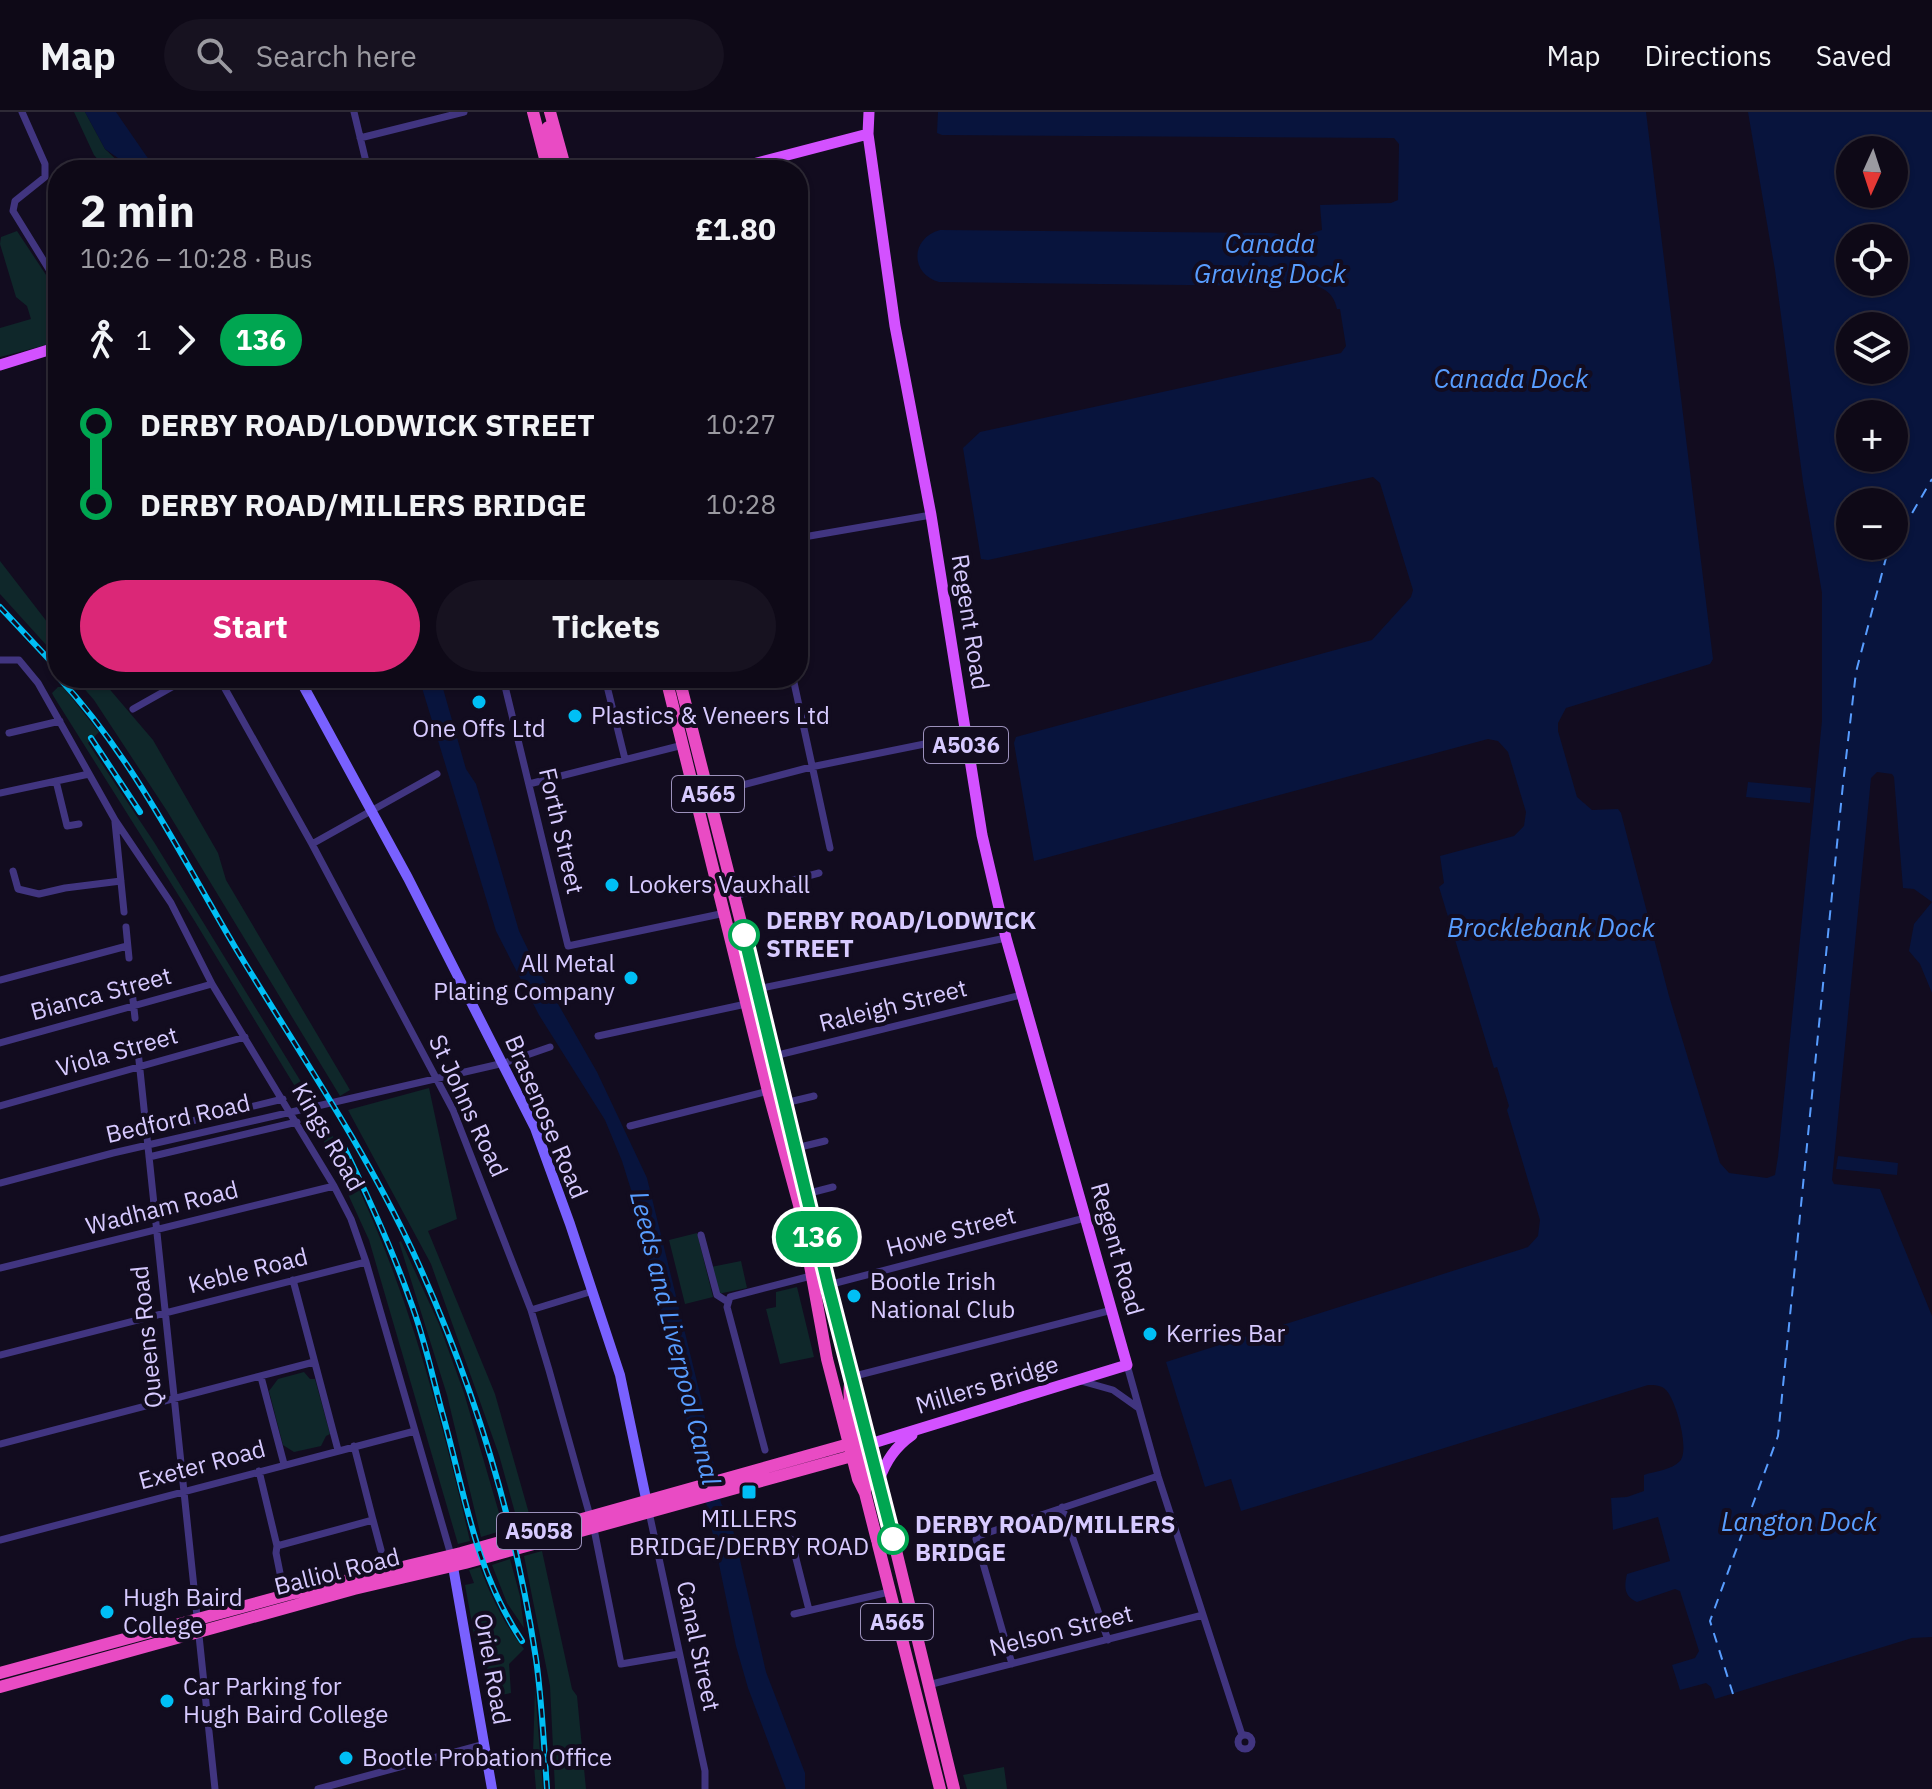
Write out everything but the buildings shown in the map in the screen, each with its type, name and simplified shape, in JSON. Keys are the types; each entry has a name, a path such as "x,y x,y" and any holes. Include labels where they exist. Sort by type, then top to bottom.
{"highway":[{"path":"533,112 545,160"},
{"path":"550,112 547,133 554,160"},
{"path":"550,112 563,160"},
{"name":"A565","path":"669,688 799,1205 827,1359 858,1448 879,1480 954,1789"},
{"name":"A565","path":"682,688 851,1377 865,1493 940,1789"},
{"name":"Millers Bridge","path":"458,1559 858,1448"},
{"name":"Balliol Road","path":"0,1673 458,1559"},
{"name":"Balliol Road","path":"0,1687 198,1625"}],"main road":[{"name":"Regent Road","path":"869,112 868,134 895,326 931,515 982,835 1021,995 1127,1365"},
{"path":"768,160 868,134"},
{"path":"0,365 48,350"},
{"name":"Brasenose Road","path":"304,688 504,1063 535,1128 620,1375 653,1505"},
{"name":"Millers Bridge","path":"858,1448 1127,1365"},
{"path":"879,1480 888,1459 900,1444 919,1429"},
{"name":"Oriel Road","path":"458,1559 492,1789"}],"street":[{"path":"22,112 45,164 45,177 15,201 13,211 48,268"},
{"path":"354,112 366,160"},
{"path":"360,138 464,112"},
{"path":"808,536 931,515"},
{"path":"0,660 19,660 25,667 89,774 0,793"},
{"path":"133,709 170,688"},
{"name":"St Johns Road","path":"225,688 312,844 459,1125 531,1310 595,1534 621,1664 679,1654"},
{"name":"Forth Street","path":"505,688 568,946 725,913"},
{"path":"607,688 625,759"},
{"path":"795,688 830,848"},
{"path":"9,733 60,721"},
{"path":"708,794 811,767 964,736"},
{"path":"529,784 683,745"},
{"name":"Kings Road","path":"89,774 115,820 171,903 212,984 297,1122 351,1219 415,1431 458,1559"},
{"path":"312,844 437,774"},
{"path":"56,781 67,826"},
{"path":"115,820 124,912"},
{"path":"58,828 79,824"},
{"path":"13,871 18,889 39,894 121,881"},
{"path":"734,896 819,873"},
{"path":"126,927 129,958"},
{"path":"757,989 1006,938"},
{"path":"0,980 127,946"},
{"name":"Bianca Street","path":"0,1043 212,984"},
{"path":"132,991 135,1018"},
{"name":"Raleigh Street","path":"774,1056 1021,995"},
{"path":"598,1036 746,1004"},
{"name":"Viola Street","path":"0,1106 245,1037"},
{"name":"Bedford Road","path":"0,1183 504,1063 550,1047"},
{"name":"Queens Road","path":"138,1051 215,1789"},
{"path":"630,1126 768,1091"},
{"path":"785,1103 814,1096"},
{"name":"Bedford Road","path":"146,1132 283,1099"},
{"name":"Bedford Road","path":"149,1157 297,1122"},
{"path":"796,1148 825,1141"},
{"name":"Wadham Road","path":"0,1268 334,1186"},
{"path":"806,1194 833,1187"},
{"name":"Howe Street","path":"828,1285 1085,1218"},
{"path":"817,1240 842,1234"},
{"path":"701,1235 717,1295 728,1302"},
{"name":"Keble Road","path":"0,1355 366,1262"},
{"path":"765,1450 728,1302 730,1297 811,1276"},
{"path":"293,1280 338,1450"},
{"path":"765,1289 768,1300"},
{"path":"531,1310 593,1291"},
{"path":"851,1377 1112,1310"},
{"path":"0,1444 314,1362"},
{"name":"Regent Road","path":"1127,1365 1158,1476 1242,1735"},
{"path":"261,1377 284,1464"},
{"path":"1077,1380 1113,1390 1139,1409"},
{"name":"Exeter Road","path":"0,1540 415,1431"},
{"path":"354,1446 381,1550"},
{"path":"259,1471 277,1546 280,1573"},
{"path":"1012,1664 976,1539 980,1533 1158,1476"},
{"name":"Canal Street","path":"653,1505 679,1654 705,1771 705,1789"},
{"path":"1062,1507 1108,1640"},
{"path":"277,1546 373,1520"},
{"path":"791,1539 809,1610"},
{"path":"794,1614 889,1592"},
{"name":"Nelson Street","path":"928,1685 1203,1615"},
{"path":"318,1789 485,1744"}],"green space":[{"path":"74,112 85,112 105,149 117,160 98,160"},
{"path":"17,231 48,278 48,345 0,357 0,328 31,319 27,306 16,297 0,244 1,237"},
{"path":"0,561 48,623 48,647 0,594"},
{"path":"57,688 64,688 99,732 88,743 154,842 314,1103 305,1103 52,693"},
{"path":"84,688 109,688 153,740 218,853 226,880 350,1090 340,1096 167,811"},
{"path":"429,1088 457,1219 428,1231 495,1394 532,1524 519,1527 499,1455 431,1264 348,1110"},
{"path":"322,1117 372,1218 393,1271 428,1377 470,1541 458,1544 369,1240 314,1120"},
{"path":"697,1233 713,1297 685,1304 669,1240"},
{"path":"401,1241 439,1324 464,1393 504,1530 481,1537 447,1395"},
{"path":"741,1261 747,1288 718,1294 711,1267"},
{"path":"797,1287 814,1357 780,1364 766,1309 776,1307 776,1292"},
{"path":"304,1372 310,1379 315,1379 330,1434 321,1446 294,1452 283,1445 269,1391 278,1379"},
{"path":"542,1551 572,1689 577,1696 586,1789 555,1789 550,1686 524,1556"},
{"path":"510,1559 520,1596 524,1628 507,1603 492,1565"},
{"path":"480,1567 499,1610 524,1649 509,1664 511,1693 491,1697 483,1640 475,1640 465,1585 474,1583 469,1570"},
{"path":"535,1689 543,1789 536,1789 533,1754"},
{"path":"1004,1767 1007,1789 967,1789 963,1775"}],"water":[{"path":"85,112 116,112 149,160 120,160 105,149"},
{"path":"938,112 1646,112 1713,659 1710,664 1566,708 1558,723 1558,731 1577,797 1592,810 1618,809 1621,813 1669,996 1720,1163 1729,1173 1767,1178 1775,1175 1778,1157 1822,721 1822,593 1803,482 1775,270 1748,112 1932,112 1932,902 1914,889 1903,888 1894,777 1877,772 1871,778 1832,1180 1834,1184 1880,1189 1932,1316 1932,1637 1912,1638 1715,1699 1706,1683 1680,1690 1672,1665 1695,1658 1699,1651 1680,1591 1675,1589 1637,1602 1627,1594 1625,1587 1627,1574 1670,1561 1658,1517 1613,1530 1611,1498 1644,1491 1644,1475 1673,1466 1683,1455 1683,1436 1674,1404 1666,1390 1658,1386 1648,1385 1241,1511 1231,1479 1205,1487 1166,1362 1528,1247 1538,1236 1540,1220 1507,1110 1509,1106 1497,1067 1494,1068 1439,887 1444,883 1440,856 1514,836 1524,826 1526,812 1508,752 1498,741 1488,739 1034,861 1014,743 1016,737 1372,640 1411,597 1413,590 1380,483 1373,477 988,560 981,559 963,448 980,432 1341,353 1346,346 1340,309 1337,309 1328,292 1320,287 1301,284 939,282 923,272 917,256 923,240 940,230 1271,233 1297,239 1322,230 1320,205 1391,203 1398,200 1399,144 1394,138 937,133"},
{"name":"Leeds and Liverpool Canal","path":"422,688 443,688 466,769 476,784 519,931 597,1072 647,1178 702,1402 721,1503 731,1521 766,1672 805,1773 805,1789 786,1789 748,1688 638,1212 622,1161 605,1120 539,1015 496,931"},
{"path":"1748,782 1811,788 1810,803 1746,797"},
{"path":"1932,902 1932,993 1920,964 1909,951 1914,924"},
{"path":"1838,1156 1898,1163 1897,1175 1836,1169"}],"ferry route":[{"path":"1908,520 1932,479"},
{"path":"1733,1694 1710,1621 1778,1436 1856,672 1885,560"}],"railway":[{"path":"0,607 48,658"},
{"path":"68,688 133,773 373,1173 413,1252 472,1400 489,1451 516,1555 536,1659 547,1789"},
{"path":"91,738 140,812"},
{"path":"342,1143 387,1240 415,1314 482,1558 492,1586 522,1641"}],"bus line":[{"name":"136","path":"744,935 893,1539"}],"place":[{"name":"One Offs Ltd","path":"479,702"},
{"name":"Plastics & Veneers Ltd","path":"575,716"},
{"name":"Lookers Vauxhall","path":"612,885"},
{"name":"DERBY ROAD/LODWICK STREET","path":"744,935"},
{"name":"All Metal Plating Company","path":"631,978"},
{"name":"Bootle Irish National Club","path":"854,1296"},
{"name":"Kerries Bar","path":"1150,1334"},
{"name":"MILLERS BRIDGE/DERBY ROAD","path":"749,1492"},
{"name":"DERBY ROAD/MILLERS BRIDGE","path":"893,1539"},
{"name":"Hugh Baird College","path":"107,1612"},
{"name":"Car Parking for Hugh Baird College","path":"167,1701"},
{"name":"Bootle Probation Office","path":"346,1758"}],"water label":[{"name":"Canada Graving Dock","path":"1270,259"},
{"name":"Canada Dock","path":"1511,379"},
{"name":"Brocklebank Dock","path":"1551,928"},
{"name":"Langton Dock","path":"1799,1522"}]}
